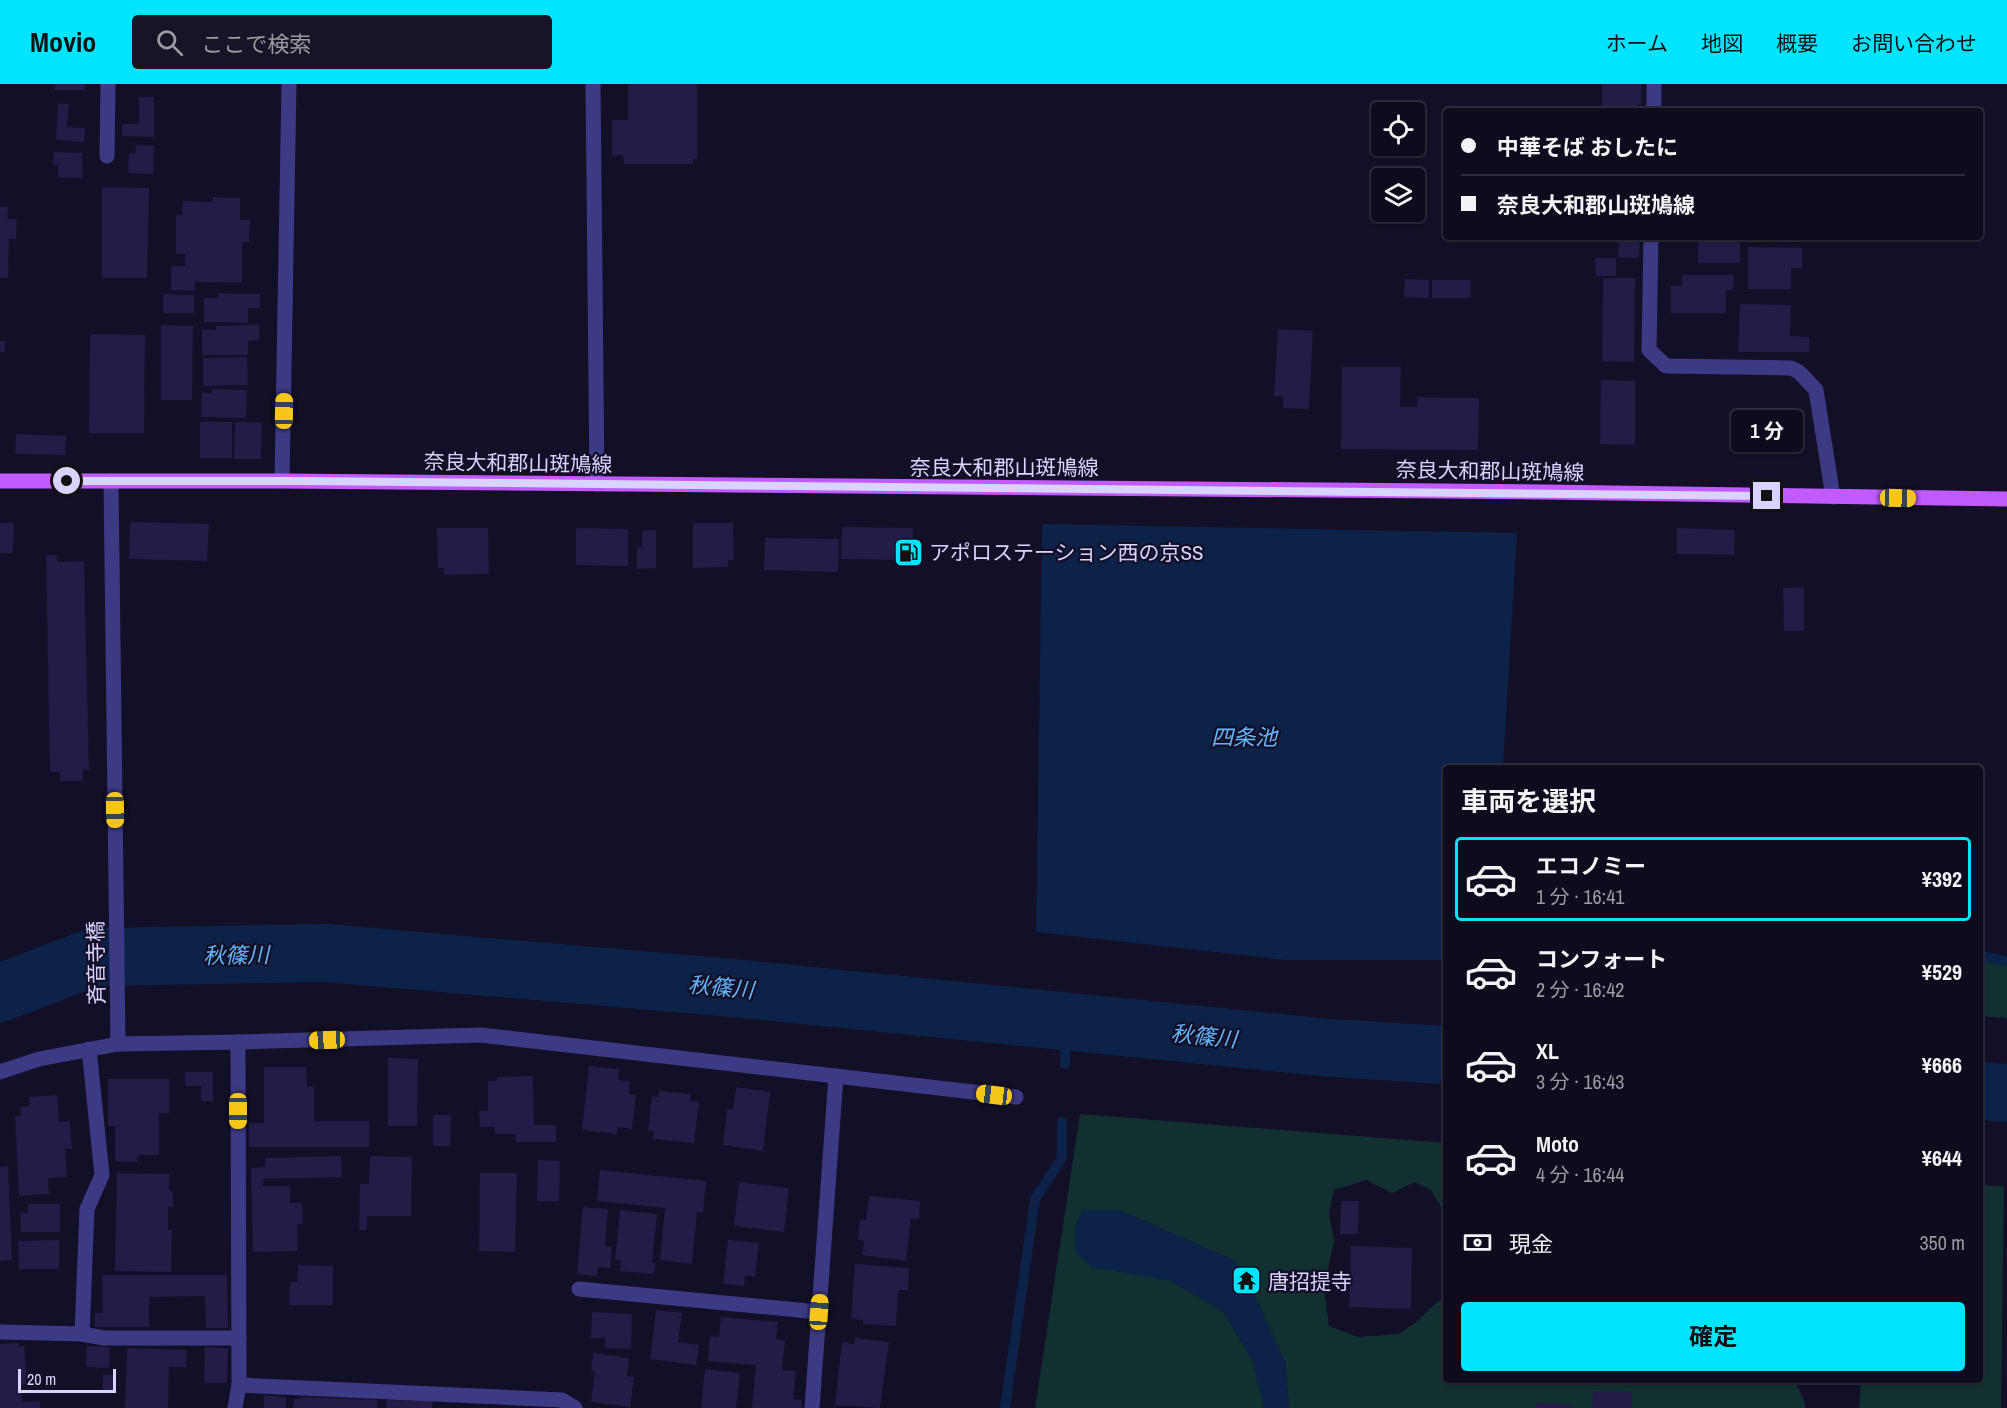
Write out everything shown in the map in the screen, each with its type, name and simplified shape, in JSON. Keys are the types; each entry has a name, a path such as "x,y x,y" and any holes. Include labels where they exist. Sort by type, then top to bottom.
{"main road":[{"name":"奈良大和郡山斑鳩線","path":"0,481 282,481 1521,492 2007,499"}],"street":[{"path":"106,156 108,84"},
{"path":"282,481 289,84"},
{"path":"593,84 597,484"},
{"path":"1654,84 1654,108"},
{"path":"1651,240 1649,350 1666,366 1791,368 1800,372 1815,390 1833,497"},
{"name":"斉音寺橋","path":"111,481 118,1044"},
{"path":"0,1072 39,1059 118,1044 482,1035 1016,1097"},
{"path":"236,1408 239,1385 238,1042"},
{"path":"82,1334 87,1209 102,1175 89,1049"},
{"path":"812,1408 836,1076"},
{"path":"579,1289 819,1312"},
{"path":"0,1332 82,1334 104,1338 239,1338"},
{"path":"239,1385 562,1400 575,1408"}],"green space":[{"path":"1983,961 2007,965 2007,1018 1983,1016"},
{"name":"唐招提寺","path":"1080,1114 1443,1143 1443,1211 1431,1190 1415,1182 1392,1193 1366,1180 1334,1190 1329,1214 1334,1241 1324,1289 1329,1326 1358,1337 1399,1334 1443,1299 1443,1383 1796,1383 1805,1404 1805,1408 1289,1408 1285,1362 1254,1295 1235,1261 1119,1210 1084,1210 1075,1225 1224,1312 1253,1362 1264,1408 1035,1408"},
{"path":"1983,1185 2004,1186 2001,1408 1859,1408 1861,1383 1983,1383"}],"water":[{"name":"四条池","path":"1042,524 1517,533 1503,765 1443,765 1443,960 1285,960 1036,932"},
{"path":"1083,1210 1119,1210 1235,1261 1254,1295 1285,1362 1289,1408 1264,1408 1253,1362 1224,1312 1171,1281 1091,1267 1075,1251 1075,1225"}],"building":[{"path":"55,84 85,84 85,90 55,90"},
{"path":"628,84 697,84 697,159 693,159 693,164 624,164 623,155 612,156 612,120 628,120"},
{"path":"1602,84 1641,84 1641,105 1637,105 1637,108 1602,108"},
{"path":"139,97 154,97 154,137 122,136 122,124 139,124"},
{"path":"58,103 69,104 67,127 85,128 84,142 56,140"},
{"path":"136,145 154,146 153,174 128,173 129,153 135,154"},
{"path":"54,152 82,153 83,178 58,177 58,165 53,165"},
{"path":"102,187 149,188 147,278 102,278"},
{"path":"213,197 240,198 240,220 250,220 249,242 242,242 242,283 195,282 195,291 171,290 171,266 185,266 185,254 176,254 176,215 182,215 183,201 213,202"},
{"path":"0,207 8,207 7,219 17,219 16,239 9,239 8,278 0,278"},
{"path":"1619,240 1640,240 1639,258 1618,257"},
{"path":"1698,240 1740,240 1740,263 1698,263"},
{"path":"1748,247 1802,248 1802,268 1791,268 1791,289 1748,289"},
{"path":"1595,258 1616,258 1616,276 1596,276"},
{"path":"1682,275 1734,275 1733,290 1726,290 1726,313 1671,313 1671,286 1682,286"},
{"path":"1603,278 1635,278 1634,362 1602,361"},
{"path":"1405,279 1429,280 1429,298 1404,297"},
{"path":"1432,280 1471,280 1470,298 1432,298"},
{"path":"218,293 260,294 260,308 248,308 248,323 204,322 204,298 218,298"},
{"path":"163,294 194,295 194,313 163,313"},
{"path":"1740,304 1791,305 1790,336 1809,337 1809,352 1738,352"},
{"path":"161,325 193,326 192,400 161,400"},
{"path":"259,325 259,340 248,341 248,355 202,355 202,329 216,330 216,326"},
{"path":"1278,329 1313,331 1309,409 1283,408 1283,396 1274,396"},
{"path":"90,334 145,335 144,433 89,433"},
{"path":"0,341 5,341 5,352 0,352"},
{"path":"247,357 248,385 203,386 203,358"},
{"path":"1342,367 1401,367 1400,407 1417,407 1417,397 1479,398 1478,450 1341,449"},
{"path":"1601,380 1635,381 1635,445 1600,444"},
{"path":"212,389 247,390 246,418 201,417 202,393 212,393"},
{"path":"200,422 232,422 232,458 200,458"},
{"path":"235,422 262,423 261,459 234,459"},
{"path":"16,434 66,436 65,455 15,454"},
{"path":"130,522 209,524 207,561 129,559"},
{"path":"0,523 14,523 13,553 0,553"},
{"path":"693,523 733,523 734,560 728,560 728,567 693,568"},
{"path":"842,527 913,528 912,560 841,559"},
{"path":"437,528 488,528 489,574 444,575 444,568 438,568"},
{"path":"576,528 628,529 628,566 576,565"},
{"path":"1677,528 1735,530 1734,555 1677,554"},
{"path":"656,530 656,568 637,569 637,547 642,547 642,531"},
{"path":"765,538 839,539 838,572 764,570"},
{"path":"46,555 57,555 57,562 84,561 89,770 83,770 83,781 60,781 60,772 50,772"},
{"path":"1804,587 1804,631 1784,631 1783,588"},
{"path":"388,1058 418,1059 417,1126 388,1126"},
{"path":"589,1066 619,1069 618,1080 630,1081 629,1094 636,1095 632,1129 617,1127 617,1134 582,1130"},
{"path":"264,1067 306,1067 307,1087 314,1087 314,1121 369,1121 369,1147 249,1147 249,1123 264,1123"},
{"path":"185,1072 213,1072 213,1101 201,1101 201,1086 185,1086"},
{"path":"533,1076 534,1125 556,1125 556,1142 516,1142 515,1134 495,1134 495,1127 480,1127 479,1111 488,1111 488,1081 496,1081 497,1077"},
{"path":"108,1079 169,1079 169,1113 159,1113 159,1155 138,1155 137,1162 115,1161 115,1126 108,1126"},
{"path":"736,1087 770,1092 763,1151 723,1145 727,1109 733,1109"},
{"path":"659,1091 691,1094 690,1101 699,1102 694,1143 653,1139 654,1131 648,1131 652,1096 659,1097"},
{"path":"57,1095 59,1122 70,1121 72,1149 65,1149 67,1177 48,1178 49,1194 19,1196 15,1116 21,1116 20,1107 29,1106 29,1097"},
{"path":"433,1115 451,1115 450,1146 433,1146"},
{"path":"341,1156 342,1177 263,1179 263,1186 290,1186 290,1203 302,1203 303,1224 297,1224 298,1251 253,1252 251,1168 265,1167 265,1158"},
{"path":"370,1156 412,1157 411,1216 367,1216 367,1230 359,1230 360,1184 369,1184"},
{"path":"538,1160 560,1161 559,1201 537,1201"},
{"path":"8,1166 12,1260 0,1261 0,1167"},
{"path":"600,1170 706,1181 703,1213 697,1212 692,1264 660,1260 665,1208 597,1201"},
{"path":"117,1173 169,1174 169,1191 173,1191 173,1207 168,1207 168,1230 172,1230 171,1272 115,1271"},
{"path":"480,1173 517,1173 515,1252 479,1251"},
{"path":"739,1182 789,1188 784,1232 734,1226"},
{"path":"869,1196 920,1201 919,1219 911,1218 906,1261 862,1255 864,1241 858,1240 860,1219 866,1220"},
{"path":"1341,1201 1359,1201 1358,1234 1340,1234"},
{"path":"28,1204 60,1204 60,1232 21,1232 20,1213 28,1213"},
{"path":"583,1207 608,1209 605,1246 612,1247 610,1268 598,1267 597,1276 577,1274"},
{"path":"620,1210 657,1214 652,1263 656,1263 654,1274 620,1271 621,1260 615,1260"},
{"path":"59,1240 59,1269 19,1269 18,1241"},
{"path":"728,1240 759,1243 755,1277 745,1275 744,1286 723,1284"},
{"path":"1351,1246 1412,1248 1411,1309 1349,1307"},
{"path":"855,1264 909,1268 908,1290 898,1290 896,1326 863,1324 863,1320 851,1319"},
{"path":"298,1265 333,1266 333,1305 289,1305 290,1282 297,1282"},
{"path":"102,1275 227,1275 228,1328 206,1328 205,1296 149,1297 149,1327 95,1327 95,1313 103,1313"},
{"path":"656,1310 682,1313 678,1342 699,1345 696,1365 650,1359"},
{"path":"592,1312 632,1314 631,1349 605,1348 605,1338 591,1338"},
{"path":"721,1317 778,1322 776,1339 785,1340 782,1370 796,1371 793,1399 802,1400 801,1408 752,1408 756,1365 708,1361 710,1336 719,1337"},
{"path":"855,1338 889,1342 880,1408 835,1405 842,1342 854,1344"},
{"path":"18,1343 19,1346 24,1346 27,1384 21,1385 22,1402 40,1401 40,1408 0,1408 0,1344"},
{"path":"87,1346 110,1347 109,1368 86,1367"},
{"path":"205,1347 228,1348 227,1383 204,1383"},
{"path":"127,1348 187,1350 186,1367 169,1367 168,1408 125,1408"},
{"path":"593,1353 629,1358 627,1376 634,1377 630,1407 591,1402 595,1371 591,1371"},
{"path":"705,1369 740,1373 736,1408 701,1408"},
{"path":"103,1375 113,1375 113,1393 102,1393"},
{"path":"1593,1391 1632,1392 1632,1408 1592,1408"},
{"path":"264,1395 286,1397 286,1408 264,1408"},
{"path":"303,1397 377,1400 377,1408 293,1408 294,1399 303,1399"},
{"path":"387,1400 433,1401 432,1408 386,1408"},
{"path":"1536,1403 1571,1405 1571,1408 1536,1408"}],"waterway":[{"name":"秋篠川","path":"0,993 94,957 326,953 733,988 1330,1048 1443,1055"},
{"path":"1983,957 2007,961"},
{"path":"1065,1064 1067,1022"},
{"name":"秋篠川","path":"1983,1091 2007,1093"},
{"path":"1005,1408 1035,1199 1062,1158 1062,1122"}],"place":[{"name":"アポロステーション西の京SS","path":"908,552"},
{"name":"唐招提寺","path":"1247,1281"}],"route":[{"path":"67,481 305,481 1767,496"}]}
